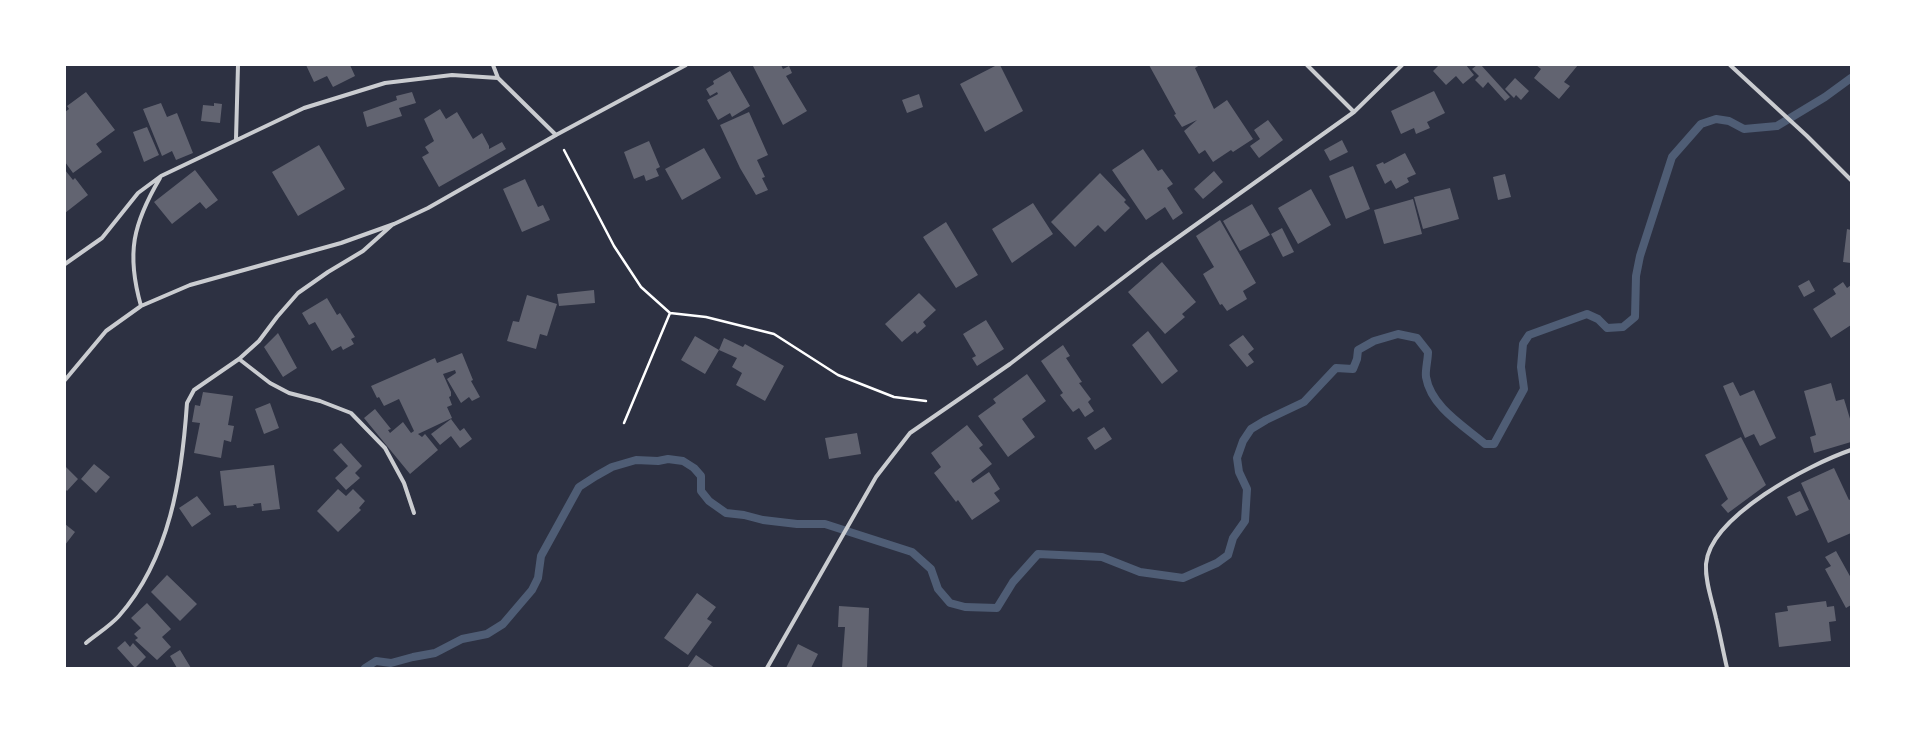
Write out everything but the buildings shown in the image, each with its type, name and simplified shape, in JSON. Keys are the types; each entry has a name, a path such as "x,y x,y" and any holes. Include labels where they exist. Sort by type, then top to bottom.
{"street":[{"path":"236,139 236,89 238,65"},
{"path":"493,65 498,78 556,135"},
{"path":"65,380 106,331 140,306 190,285 341,243 394,224 428,208 556,135 686,65"},
{"path":"1307,65 1354,112"},
{"path":"767,668 876,477 910,433 1010,364 1149,258 1354,112 1402,65"},
{"path":"1730,65 1807,136 1851,180"},
{"path":"65,264 102,238 138,194 161,176 236,139 304,108 385,82 452,75 498,78"},
{"path":"140,306 132,268 133,245 137,226 145,203 161,176"},
{"path":"86,643 119,617 148,575 176,496 187,403 194,390 239,360 259,341 277,316 298,293 328,272 363,251 394,224"},
{"path":"239,360 270,383 289,393 320,401 351,413 385,448 404,484 414,513"},
{"path":"1727,668 1708,588 1706,563 1713,544 1723,529 1752,503 1806,469 1851,450"}],"path":[{"path":"556,135 614,246 641,287 670,313 706,317 774,334 838,375 894,397 951,405"},
{"path":"624,423 670,313"}],"waterway":[{"path":"365,668 376,661 391,663 435,653 462,639 487,634 503,624 532,590 538,578 541,556 579,487 612,467 636,460 658,461 668,459 683,461 694,468 701,476 701,491 709,501 726,513 744,515 763,520 797,524 825,524 912,552 931,569 938,589 950,603 965,607 997,608 1013,582 1038,554 1102,557 1140,572 1183,578 1217,563 1228,555 1233,538 1245,521 1247,489 1239,472 1237,458 1243,441 1251,429 1266,420 1304,402 1336,368 1353,369 1357,359 1358,350 1374,341 1398,334 1417,338 1428,352 1426,377 1434,398 1458,423 1485,444 1494,444 1524,389 1521,367 1523,344 1529,335 1587,314 1598,319 1607,328 1623,327 1635,317 1636,276 1640,256 1672,157 1701,124 1716,119 1729,121 1744,129 1777,126 1825,97 1851,78"}]}
